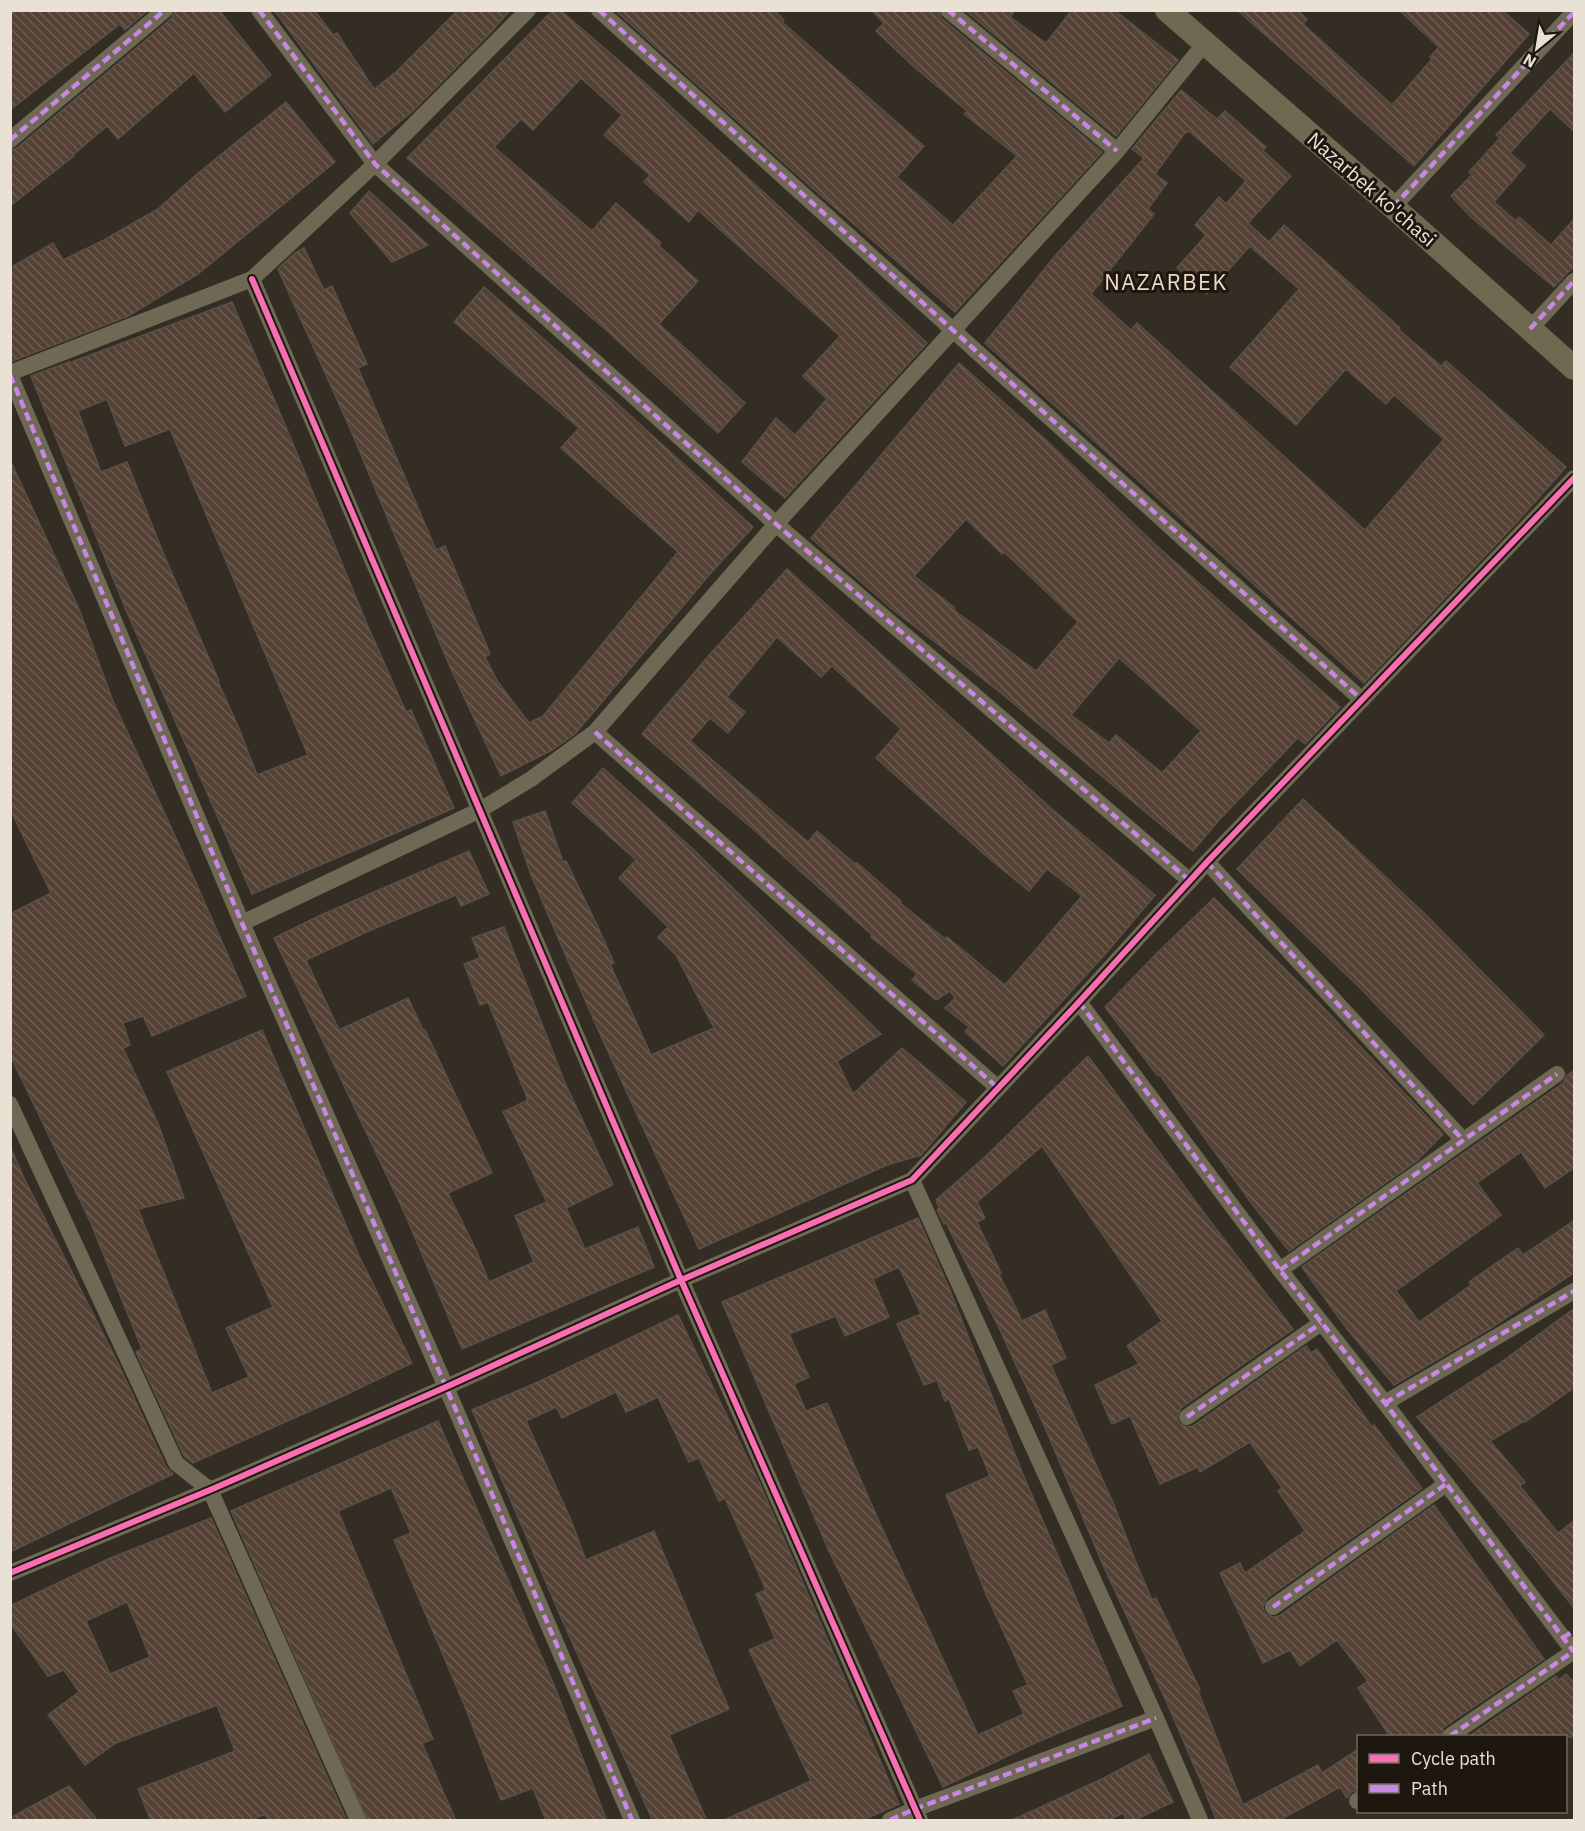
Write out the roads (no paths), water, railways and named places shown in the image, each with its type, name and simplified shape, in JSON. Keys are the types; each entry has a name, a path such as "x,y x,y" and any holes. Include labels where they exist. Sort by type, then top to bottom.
{"main road":[{"name":"Nazarbek ko'chasi","path":"1167,10 1575,368"}],"street":[{"path":"10,140 165,10"},
{"path":"259,10 375,164 776,524 1190,881"},
{"path":"528,10 375,164 252,279 10,374 242,923 446,1387 632,1821"},
{"path":"599,10 1362,700"},
{"path":"948,10 1116,151"},
{"path":"1393,207 1569,13"},
{"path":"242,923 480,810 531,779 595,732 776,524 1116,151 1205,43"},
{"path":"252,279 681,1280 917,1815"},
{"path":"1530,329 1575,281"},
{"path":"10,1573 210,1490 446,1387 681,1280 912,1180 1190,881 1575,478"},
{"path":"595,732 998,1088"},
{"path":"1208,862 1463,1140"},
{"path":"1079,1002 1280,1270 1572,1643 1453,1735"},
{"path":"1280,1270 1557,1074"},
{"path":"10,1104 176,1463 210,1490 358,1821"},
{"path":"912,1180 1156,1718 1200,1821"},
{"path":"1385,1403 1575,1291"},
{"path":"1187,1417 1321,1323"},
{"path":"1273,1607 1446,1484"},
{"path":"890,1821 917,1815 1156,1718"}],"district":[{"name":"NAZARBEK","path":"1166,281"}]}
